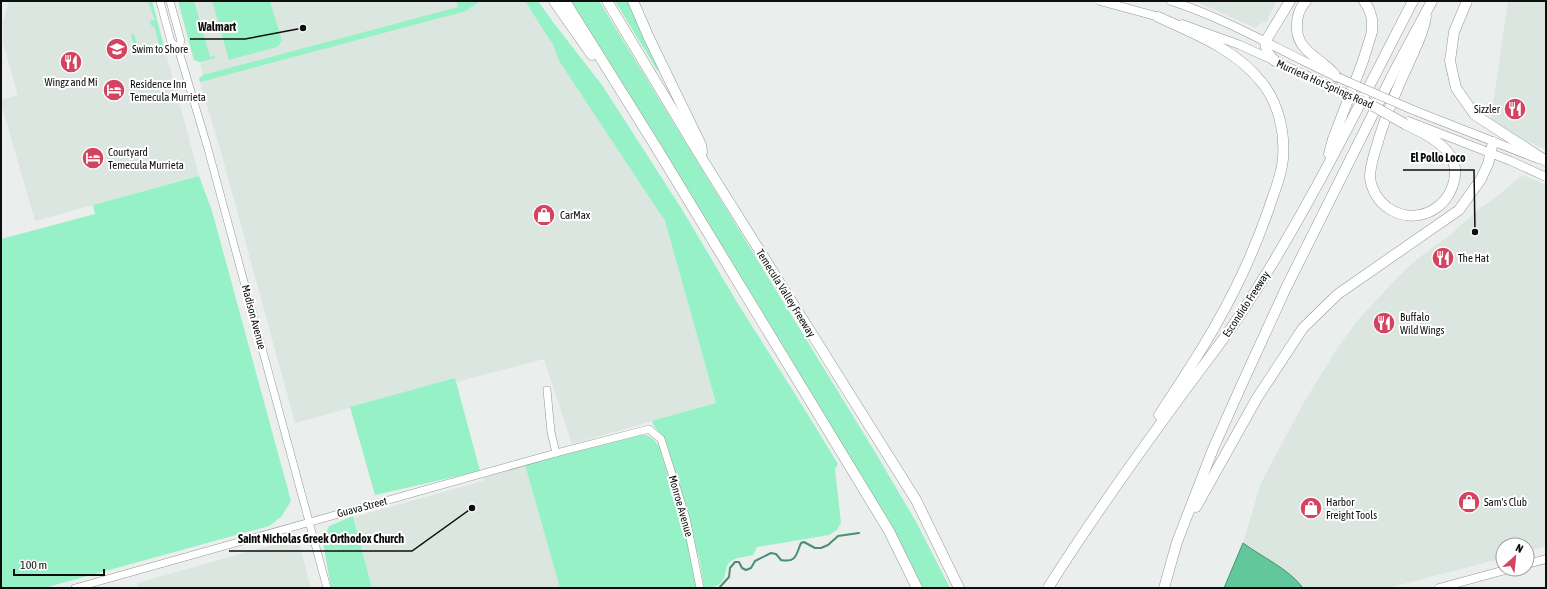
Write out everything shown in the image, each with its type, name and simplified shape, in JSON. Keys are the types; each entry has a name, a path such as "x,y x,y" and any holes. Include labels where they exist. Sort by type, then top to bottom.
{"highway":[{"path":"554,1 656,146"},
{"path":"566,1 656,146 889,531 917,588"},
{"name":"Temecula Valley Freeway","path":"607,1 704,162 916,500 959,588"},
{"path":"633,1 649,38 701,145 704,162"},
{"path":"1274,61 1268,54 1265,42 1290,1"},
{"path":"1306,1 1300,9 1297,21 1300,42 1307,51 1337,77"},
{"path":"1324,172 1332,140 1343,116 1371,37 1372,19 1369,9 1364,1"},
{"name":"Escondido Freeway","path":"1048,588 1115,487 1239,316 1282,247 1324,172 1413,1"},
{"path":"1467,1 1454,32 1450,61 1456,88 1475,115 1546,162"},
{"path":"1366,102 1406,122 1441,144 1449,153 1453,164 1453,181 1446,198 1436,208 1421,215 1407,216 1400,214 1381,203 1373,190 1370,176 1379,138 1397,90 1424,31 1430,5"},
{"path":"1164,588 1177,542 1213,449 1286,288 1396,68 1430,5"},
{"path":"1115,487 1204,345 1239,280 1263,226 1280,177 1283,160 1284,140 1280,120 1274,102 1264,85 1251,70 1236,57 1218,46 1158,17"},
{"path":"1177,542 1257,398 1303,328 1338,294 1460,210 1481,180 1491,153 1493,142"}],"main road":[{"name":"Murrieta Hot Springs Road","path":"1100,1 1108,2 1214,35 1366,102"},
{"name":"Murrieta Hot Springs Road","path":"1171,1 1203,12 1233,25 1337,77 1413,110 1546,162"},
{"path":"1406,122 1491,153 1546,176"},
{"path":"1535,562 1546,559"},
{"path":"1439,588 1495,573"}],"street":[{"name":"Madison Avenue","path":"160,1 171,42 178,48 208,149 327,588"},
{"name":"Madison Avenue","path":"170,1 181,41 178,48"},
{"path":"547,390 551,432 556,453"},
{"name":"Guava Street","path":"75,588 310,521 649,429"},
{"name":"Monroe Avenue","path":"649,429 661,439 686,518 700,588"}],"shaded area":[{"path":"9,1 152,1 199,176 35,221 1,103 1,100 18,95 3,43 3,23"},
{"path":"148,1 152,1 164,47 162,49 140,54 135,50 131,35 134,34 139,52 159,47 155,28 151,25 150,21 155,20"},
{"path":"178,1 463,1 471,8 480,1 525,1 553,45 559,61 665,221 716,403 572,444 544,359 456,382 455,379 295,423 221,152 200,82 199,78 203,75 200,62 194,60"},
{"path":"178,1 194,1 210,57 215,56 215,58 200,62 194,60"},
{"path":"212,1 270,1 282,41 277,47 229,60"},
{"path":"480,1 466,11 200,82 199,78 203,75 458,7 457,2"},
{"path":"525,1 538,1 602,85 683,211 738,304 838,464 835,469 841,523 837,530 829,535 757,547 753,555 731,561 726,568 722,581 719,585 713,587 704,588 700,562 667,444 652,421 716,403 665,221 559,61 553,45"},
{"path":"570,1 599,1 875,452 915,520 950,588 923,588 895,534 790,357"},
{"path":"615,1 627,1 659,69 657,70"},
{"path":"1194,1 1276,1 1267,21 1258,25 1256,28"},
{"path":"1508,1 1546,1 1546,150 1512,134 1491,120"},
{"path":"1522,175 1546,185 1546,546 1535,549 1535,537 1495,537 1495,560 1388,588 1303,588 1296,579 1243,543 1261,483 1303,404 1338,347 1358,320 1416,260 1450,235 1479,209 1499,195"},
{"path":"199,176 212,211 291,501 281,517 269,526 44,588 1,588 1,239 95,214 93,205"},
{"path":"455,378 480,471 375,495 350,407"},
{"path":"641,435 647,435 652,438 660,448 690,552 697,588 560,588 525,465"},
{"path":"525,465 560,588 372,588 354,517 483,481 484,476"},
{"path":"353,516 372,588 331,588 322,536 325,536 329,526"},
{"path":"293,539 299,543 311,588 133,588 137,587 137,583 276,544 279,540"},
{"path":"1243,543 1283,569 1303,588 1224,588"}],"waterway":[{"path":"719,588 729,577 730,568 735,562 739,562 742,568 746,570 751,568 755,561 771,553 776,554 781,560 786,561 795,557 801,543 804,542 815,548 821,548 828,545 838,536 859,533"}],"place":[{"name":"Walmart","path":"303,28"},
{"name":"Swim to Shore","path":"117,49"},
{"name":"Wingz and Mi","path":"71,62"},
{"name":"Residence Inn Temecula Murrieta","path":"114,90"},
{"name":"Sizzler","path":"1515,109"},
{"name":"Courtyard Temecula Murrieta","path":"93,158"},
{"name":"CarMax","path":"544,215"},
{"name":"El Pollo Loco","path":"1475,232"},
{"name":"The Hat","path":"1443,258"},
{"name":"Buffalo Wild Wings","path":"1384,323"},
{"name":"Sam's Club","path":"1469,502"},
{"name":"Saint Nicholas Greek Orthodox Church","path":"472,508"},
{"name":"Harbor Freight Tools","path":"1311,508"}]}
